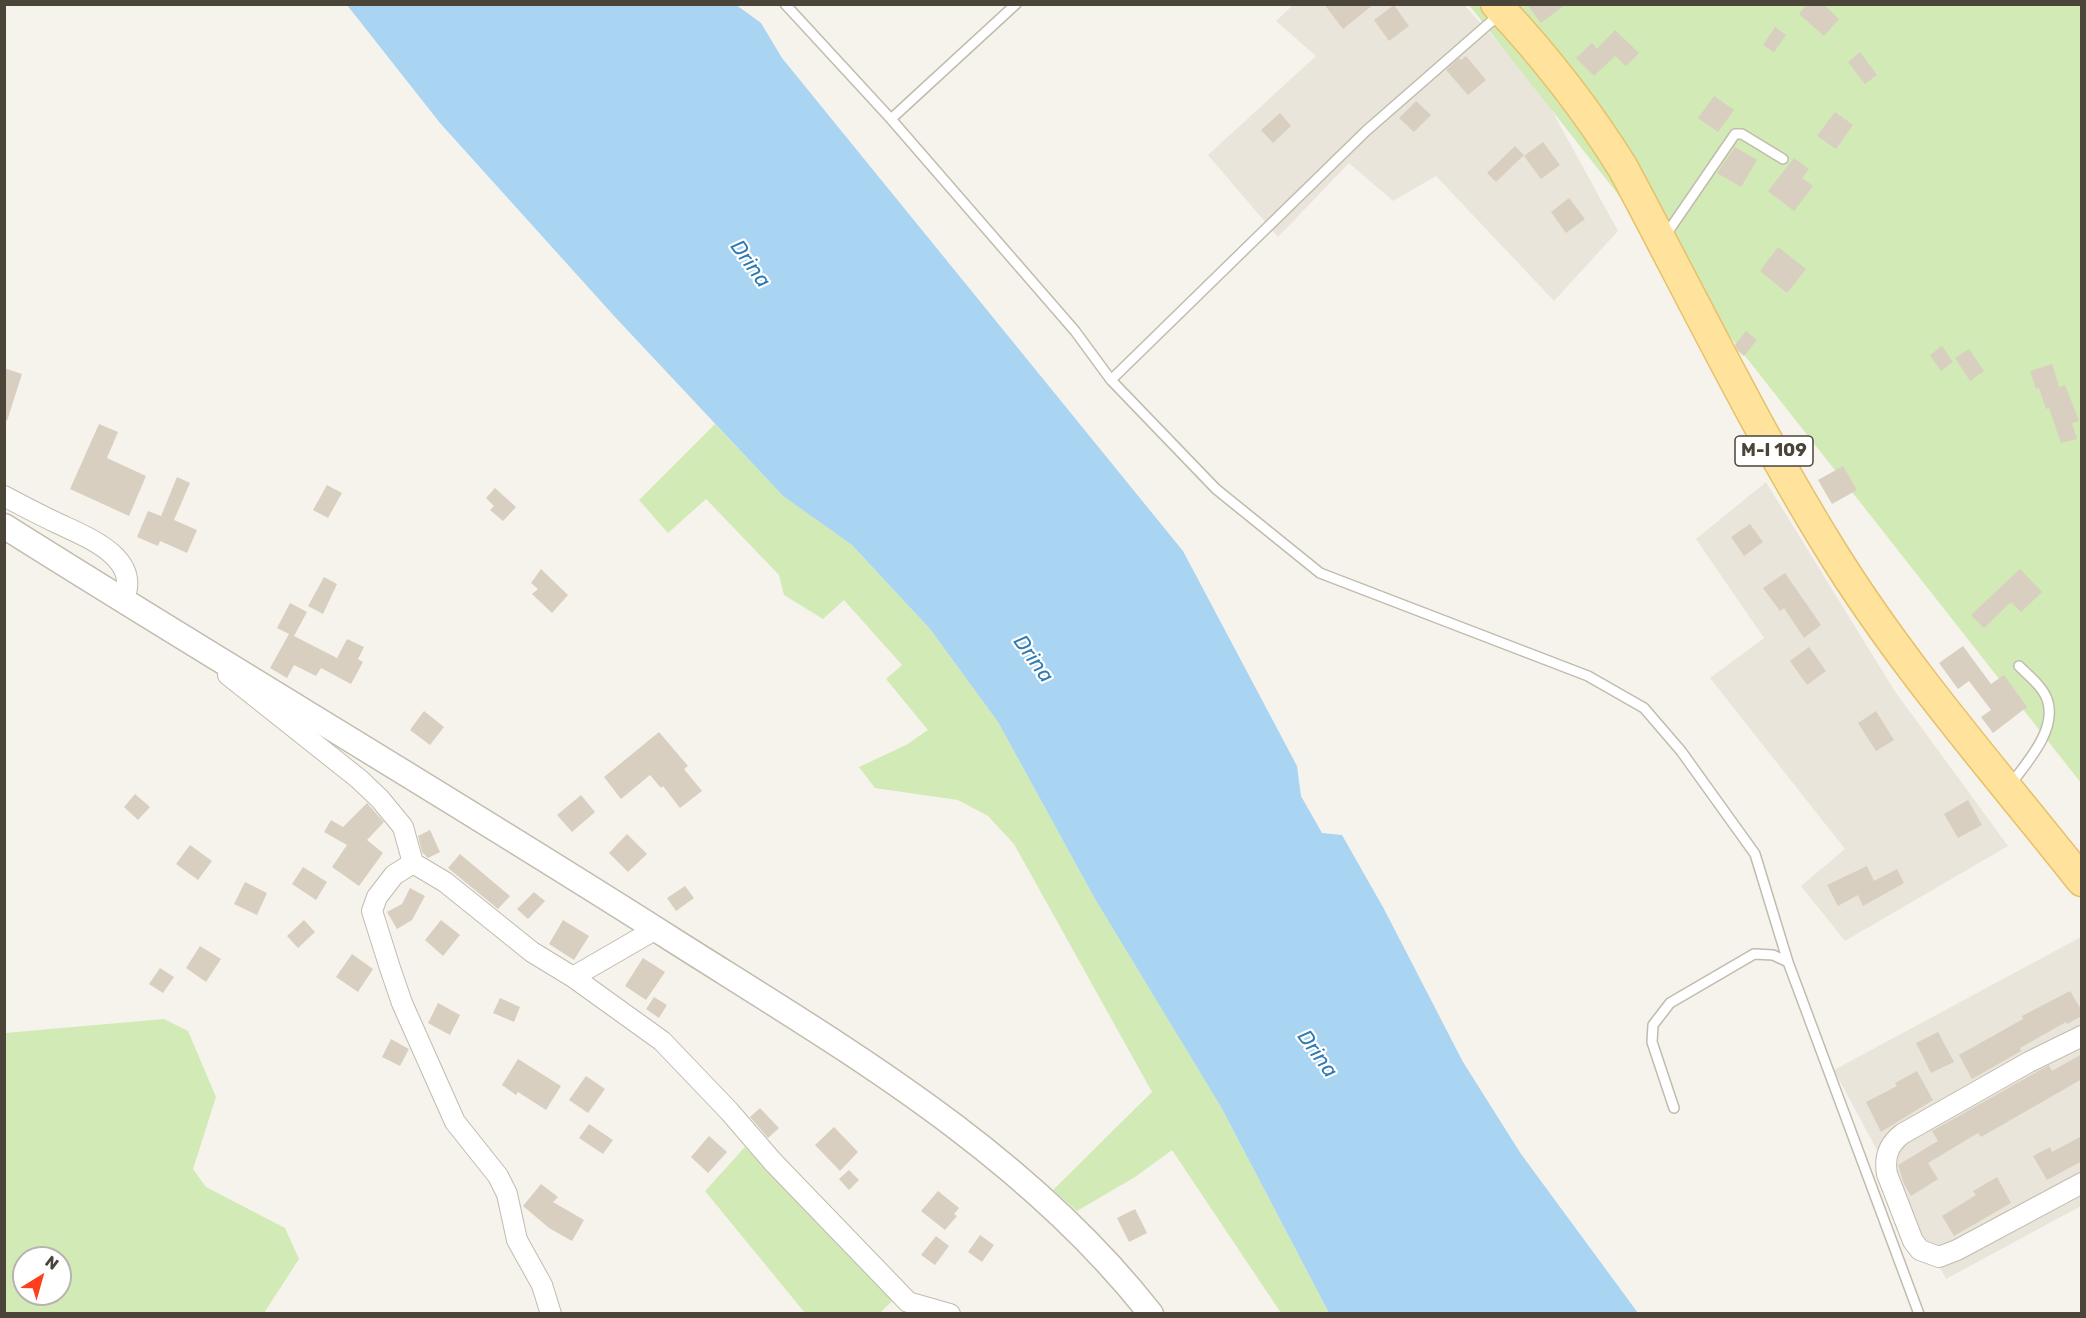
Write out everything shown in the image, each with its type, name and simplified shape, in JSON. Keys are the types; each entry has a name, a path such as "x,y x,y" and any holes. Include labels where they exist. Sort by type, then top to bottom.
{"main road":[{"name":"M-I 109","path":"1499,8 1556,71 1598,127 1623,168 1772,448 1829,547 1859,593 1934,696 2082,880"}],"street":[{"path":"4,496 104,547 117,558 128,579 128,591 123,601"},
{"path":"4,526 123,601 512,837 874,1067 935,1110 1035,1191 1128,1284 1151,1314"},
{"path":"225,661 229,676 359,779 380,799 403,827 413,863 445,882 532,952 573,977 662,1041 729,1111 773,1162 908,1302 950,1314"},
{"path":"413,863 394,875 377,897 372,911 402,1003 455,1122 498,1176 507,1194 517,1240 542,1284 551,1314"},
{"path":"573,977 656,929"},
{"path":"2082,1036 2029,1062 1902,1134 1893,1141 1885,1162 1887,1174 1913,1241 1920,1250 1939,1257 2082,1183"}],"lane":[{"path":"785,4 891,119 1076,331 1111,380 1216,489 1320,573 1588,676 1644,708 1681,751 1755,854 1788,962 1919,1314"},
{"path":"891,119 1016,4"},
{"path":"1111,380 1366,130 1499,8"},
{"path":"1662,241 1735,134 1742,134 1783,159"},
{"path":"2008,789 2038,744 2048,724 2049,709 2046,698 2040,688 2019,666"},
{"path":"1674,1108 1652,1042 1653,1025 1670,1004 1754,954 1773,955 1788,962"}],"shaded area":[{"path":"1293,5 1464,5 1539,87 1618,231 1554,301 1436,176 1393,201 1349,163 1278,237 1208,155 1316,56 1276,21"},
{"path":"1766,482 1894,690 2008,846 1845,941 1801,886 1845,849 1710,678 1764,638 1696,539"},
{"path":"2081,937 2081,1206 1946,1279 1834,1070"}],"green space":[{"path":"1469,5 2081,5 2081,783"},
{"path":"715,424 783,496 852,545 930,629 998,722 1095,899 1221,1107 1329,1313 1281,1313 1172,1150 1135,1177 1077,1211 1053,1190 1152,1092 1014,844 988,816 958,800 875,788 859,767 906,745 928,730 886,679 902,665 844,600 823,619 784,595 779,575 706,499 668,533 639,500"},
{"path":"164,1019 188,1031 216,1097 193,1169 206,1187 285,1228 299,1259 264,1313 5,1313 5,1033"},
{"path":"745,1147 894,1299 880,1313 805,1313 705,1191"}],"water":[{"name":"Drina","path":"735,4 761,23 782,58 1183,551 1297,766 1301,796 1322,833 1342,835 1384,909 1463,1062 1521,1154 1638,1313 1329,1313 1221,1107 1095,899 998,722 930,629 852,545 783,496 615,317 440,123 347,5"}],"building":[{"path":"1324,4 1374,4 1343,29"},
{"path":"1527,4 1566,4 1541,23"},
{"path":"1807,4 1823,4 1839,19 1824,36 1799,14"},
{"path":"1394,5 1409,26 1389,41 1374,20"},
{"path":"1775,27 1786,35 1774,52 1763,45"},
{"path":"1615,30 1639,53 1626,66 1615,56 1594,76 1576,58 1592,43 1597,49"},
{"path":"1860,52 1877,75 1865,84 1848,62"},
{"path":"1466,56 1486,80 1468,95 1446,70 1459,58 1461,60"},
{"path":"1714,96 1734,110 1718,132 1698,118"},
{"path":"1416,101 1431,115 1414,132 1399,118"},
{"path":"1835,112 1853,125 1836,149 1817,136"},
{"path":"1280,113 1291,126 1273,143 1261,130"},
{"path":"1543,142 1560,165 1541,179 1524,156"},
{"path":"1515,146 1524,155 1496,182 1487,173"},
{"path":"1735,147 1757,160 1741,187 1717,173"},
{"path":"1794,158 1809,169 1802,178 1813,186 1794,211 1768,191"},
{"path":"1569,198 1585,219 1566,233 1551,212"},
{"path":"1778,247 1806,269 1787,293 1760,271"},
{"path":"1746,331 1757,340 1744,356 1735,345"},
{"path":"1942,346 1953,362 1941,371 1930,355"},
{"path":"1969,349 1984,371 1970,381 1955,358"},
{"path":"2052,364 2059,387 2065,385 2079,421 2072,423 2077,439 2061,443 2049,408 2046,409 2030,371"},
{"path":"4,368 22,374 7,421 4,420"},
{"path":"99,424 118,432 107,458 146,476 129,516 70,489"},
{"path":"1843,466 1857,490 1832,504 1818,480"},
{"path":"177,477 190,483 174,520 197,530 187,553 160,541 158,546 137,537 148,511 161,516"},
{"path":"327,485 342,493 328,518 313,510"},
{"path":"495,488 516,507 503,521 490,510 494,506 486,498"},
{"path":"1750,524 1763,542 1744,556 1731,537"},
{"path":"541,569 568,595 552,613 532,594 538,589 531,583"},
{"path":"2020,569 2042,592 2021,612 2011,602 1984,628 1971,615"},
{"path":"1785,573 1821,625 1804,638 1784,608 1780,611 1763,588"},
{"path":"324,577 337,584 323,614 308,606"},
{"path":"290,603 307,612 294,636 337,658 347,639 364,647 358,659 363,662 351,684 321,668 316,676 294,665 287,678 270,668 289,634 277,628"},
{"path":"1963,646 1991,684 2004,675 2027,707 1993,733 1981,717 1991,710 1969,681 1958,689 1939,663"},
{"path":"1809,647 1826,671 1807,685 1790,661"},
{"path":"424,711 444,727 430,745 410,730"},
{"path":"1876,711 1894,740 1876,751 1858,723"},
{"path":"659,732 688,766 684,769 702,791 680,808 663,786 661,788 650,775 621,799 604,777"},
{"path":"135,794 150,807 138,820 124,807"},
{"path":"581,795 595,812 572,832 557,815"},
{"path":"1968,800 1982,825 1958,838 1944,814"},
{"path":"367,803 384,822 367,840 383,853 359,886 332,867 347,845 324,832 331,820 343,827"},
{"path":"430,830 440,852 428,858 422,852 418,836"},
{"path":"627,834 647,854 628,872 609,853"},
{"path":"190,845 212,861 198,880 176,864"},
{"path":"460,854 510,896 498,909 448,868"},
{"path":"1867,866 1874,881 1897,869 1904,883 1863,906 1858,895 1838,906 1827,885"},
{"path":"303,867 327,882 316,900 292,884"},
{"path":"245,882 267,893 257,915 234,904"},
{"path":"685,886 694,898 676,911 667,898"},
{"path":"410,888 425,896 412,920 397,929 387,912 402,904"},
{"path":"534,892 545,901 528,919 517,909"},
{"path":"304,920 315,932 298,948 287,936"},
{"path":"441,920 460,935 443,956 425,940"},
{"path":"563,920 589,936 574,960 549,944"},
{"path":"200,946 221,959 206,982 186,968"},
{"path":"352,954 373,969 358,992 336,977"},
{"path":"643,958 665,972 646,1000 625,986"},
{"path":"160,968 174,977 163,993 149,984"},
{"path":"2070,991 2082,1011 2082,1016 2067,1024 2066,1022 2020,1048 2021,1051 1972,1079 1959,1055 2023,1019 2022,1016"},
{"path":"654,997 667,1005 659,1018 646,1009"},
{"path":"500,998 520,1007 514,1022 493,1013"},
{"path":"438,1003 460,1015 450,1035 428,1023"},
{"path":"1938,1032 1954,1062 1931,1073 1916,1043"},
{"path":"391,1039 409,1049 400,1066 382,1057"},
{"path":"2082,1054 2082,1079 1981,1137 1978,1133 1928,1163 1938,1179 1911,1196 1904,1184 1898,1165 1938,1141 1932,1131 2049,1065 2052,1071"},
{"path":"518,1059 561,1086 546,1110 518,1092 516,1095 502,1085"},
{"path":"1917,1071 1933,1100 1881,1132 1866,1102 1897,1086 1895,1083"},
{"path":"586,1076 605,1089 588,1113 569,1100"},
{"path":"760,1108 779,1128 768,1138 750,1117"},
{"path":"589,1124 613,1140 603,1154 579,1138"},
{"path":"834,1127 858,1152 840,1171 815,1145"},
{"path":"709,1136 727,1152 708,1173 691,1157"},
{"path":"2082,1136 2082,1161 2047,1180 2033,1156 2050,1147 2052,1152"},
{"path":"849,1170 859,1180 849,1190 839,1179"},
{"path":"1997,1177 2011,1203 1954,1236 1942,1216 1976,1195 1973,1191"},
{"path":"541,1184 558,1197 553,1202 584,1220 572,1241 549,1228 523,1206"},
{"path":"938,1191 959,1208 954,1214 957,1216 945,1230 921,1211"},
{"path":"1135,1209 1147,1233 1129,1242 1117,1218"},
{"path":"980,1235 994,1245 982,1262 968,1252"},
{"path":"936,1236 949,1246 935,1265 921,1255"}]}
